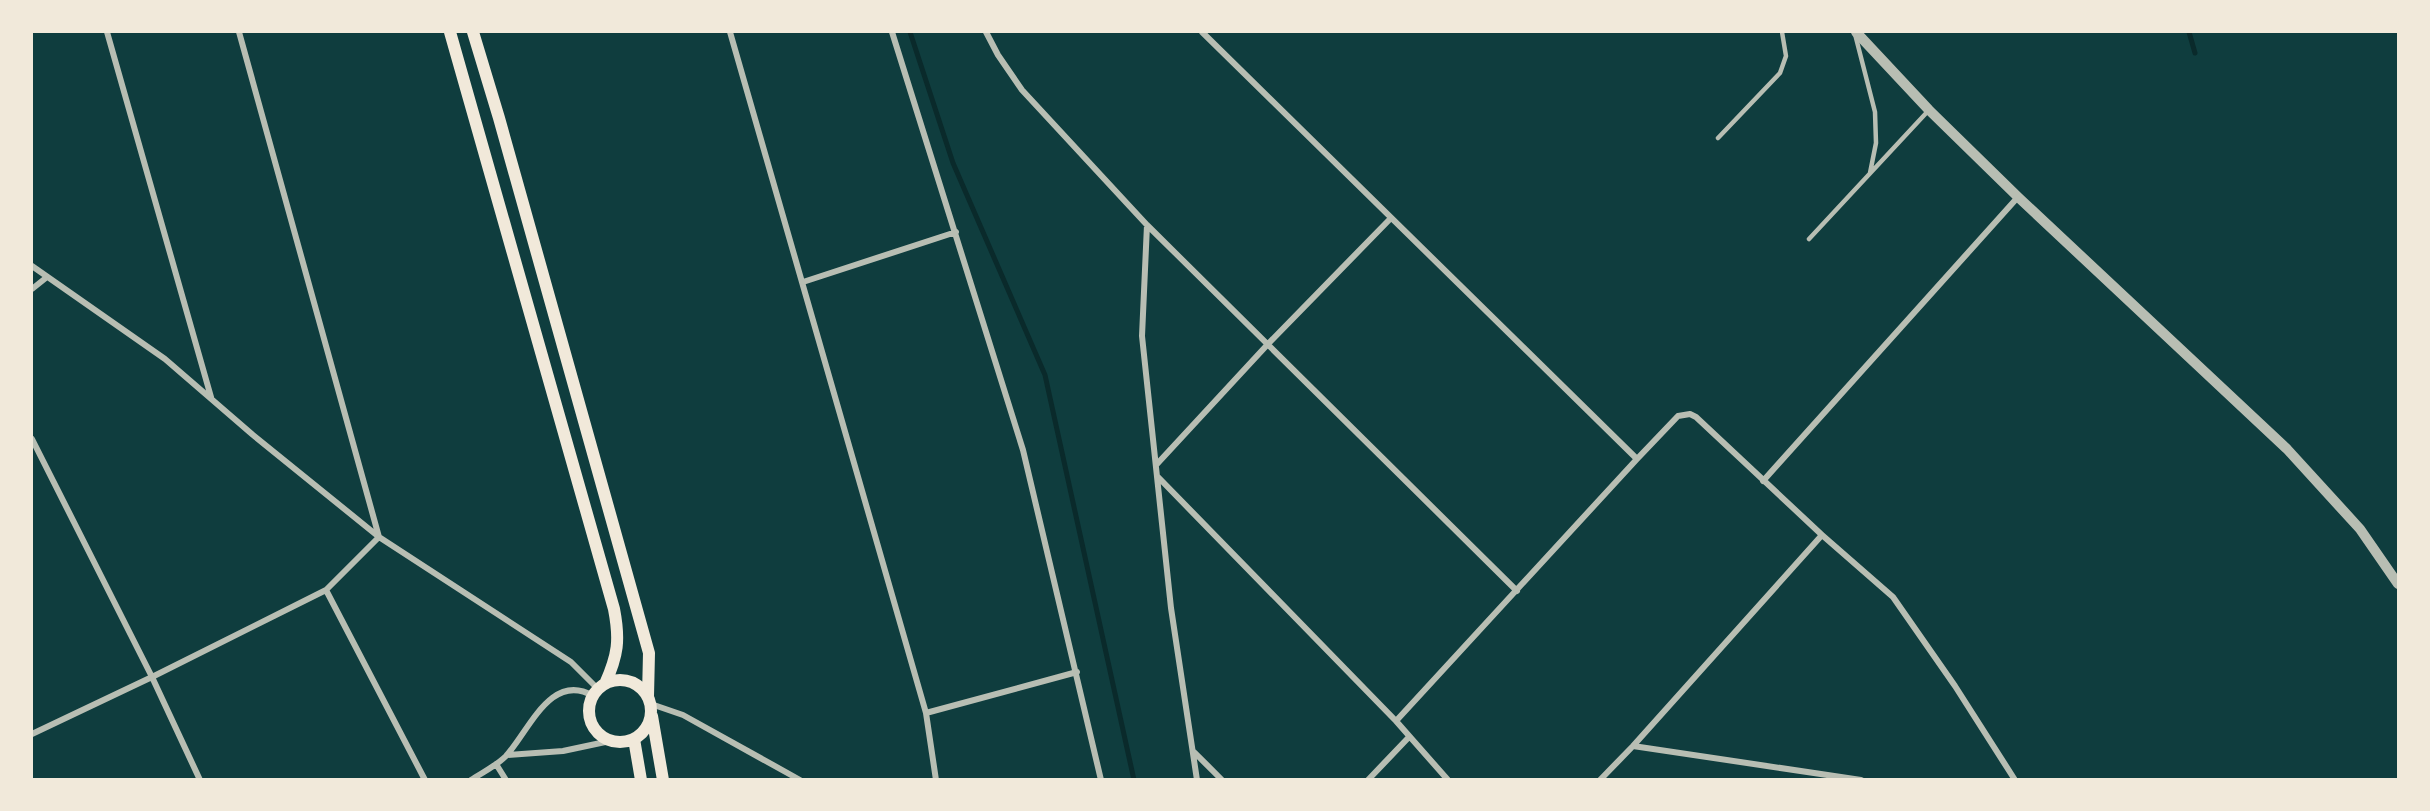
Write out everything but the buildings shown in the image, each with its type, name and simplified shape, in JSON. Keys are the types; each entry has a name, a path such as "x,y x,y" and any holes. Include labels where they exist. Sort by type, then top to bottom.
{"main road":[{"path":"450,32 614,609 618,650 615,662 599,689 589,709 591,722 598,734 610,741 622,742 634,739 646,729 650,705 640,687 629,681 616,680 599,689"},
{"path":"473,32 649,652 650,705 663,780"},
{"path":"634,739 641,780"}],"street":[{"path":"107,32 212,398"},
{"path":"239,32 379,537"},
{"path":"730,32 926,713 936,780"},
{"path":"892,32 1023,450 1101,780"},
{"path":"986,32 998,55 1022,90 1147,225 1517,591"},
{"path":"1202,32 1637,459"},
{"path":"1855,32 1929,110 2018,197 2287,450 2360,528 2398,584"},
{"path":"1763,481 2018,197"},
{"path":"1157,464 1268,344 1391,218"},
{"path":"1147,225 1142,336 1171,608 1197,780"},
{"path":"803,282 956,232"},
{"path":"32,266 165,360 379,537 571,663 599,689"},
{"path":"32,290 47,277"},
{"path":"1396,721 1678,416 1690,414 1893,597 1955,686 2015,780"},
{"path":"32,439 153,677 200,780"},
{"path":"1158,476 1396,721 1448,780"},
{"path":"1600,780 1822,535"},
{"path":"32,734 153,677 326,590 379,537"},
{"path":"326,590 425,780"},
{"path":"926,713 1077,672"},
{"path":"471,780 507,755 550,699 568,690 599,689"},
{"path":"650,705 683,715 801,780"},
{"path":"1368,780 1409,737"},
{"path":"507,755 563,751 610,741"},
{"path":"1633,746 1860,780"},
{"path":"1193,752 1222,780"},
{"path":"496,764 506,780"}],"lane":[{"path":"1718,138 1780,73 1786,56 1782,32"},
{"path":"1855,32 1875,112 1876,144 1870,173"},
{"path":"1809,239 1929,110"}],"waterway":[{"path":"910,32 953,163 1045,375 1134,780"},
{"path":"2189,32 2195,53"}]}
